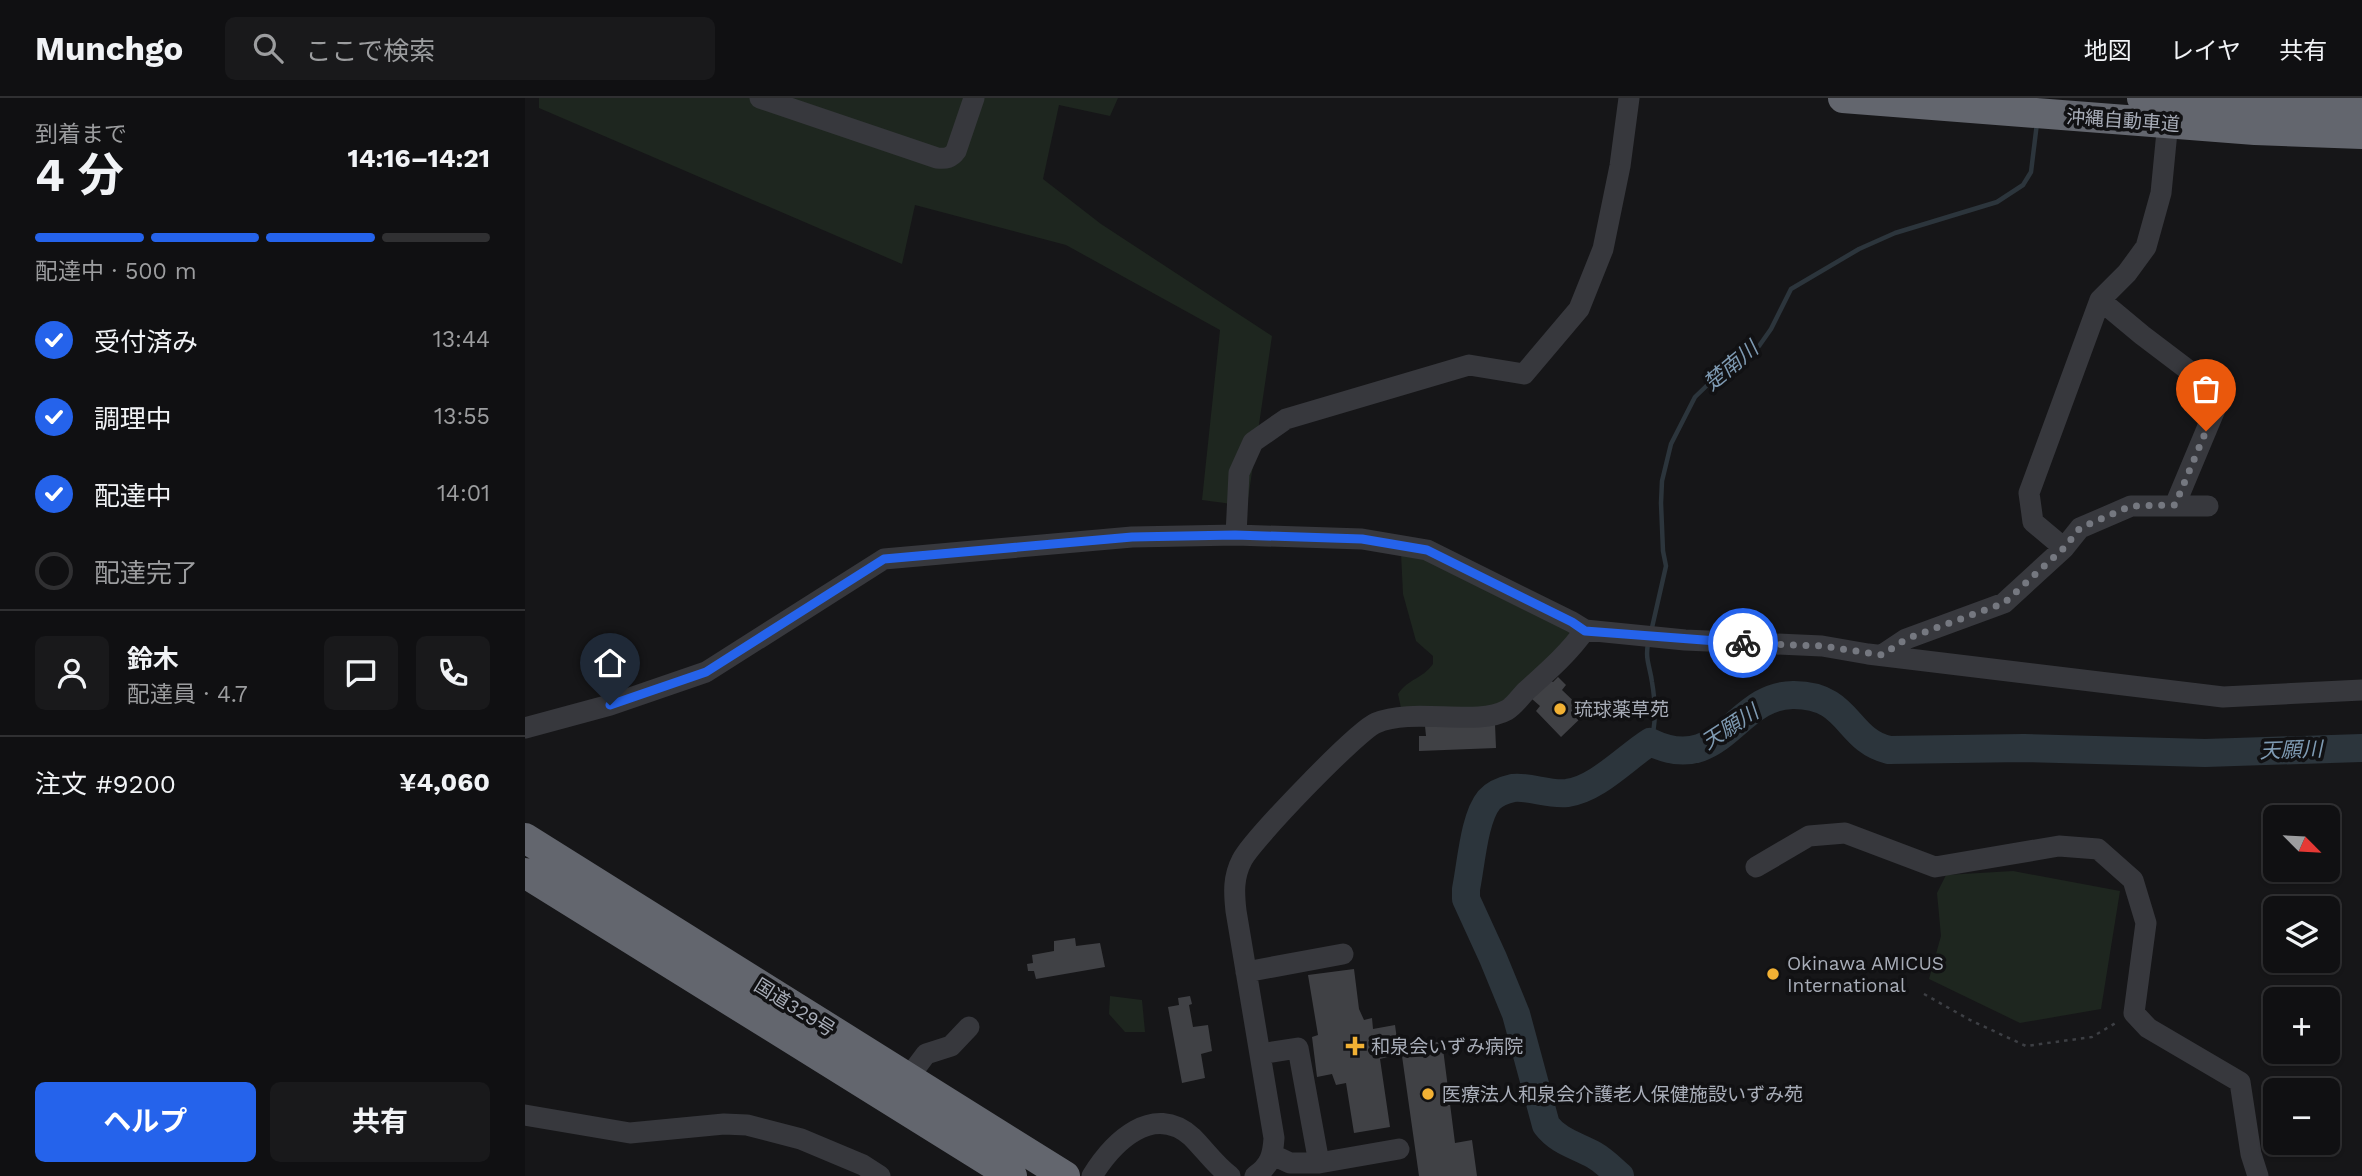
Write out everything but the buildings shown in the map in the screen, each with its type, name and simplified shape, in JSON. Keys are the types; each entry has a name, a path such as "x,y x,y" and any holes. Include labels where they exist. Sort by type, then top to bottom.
{"highway":[{"name":"沖縄自動車道","path":"1843,98 2255,130 2362,134"},
{"name":"沖縄自動車道","path":"2142,98 2283,110 2362,111"},
{"name":"国道329号","path":"525,838 1065,1176"},
{"name":"国道329号","path":"525,873 1012,1176"}],"street":[{"path":"760,98 945,159 952,157 956,151 974,98"},
{"path":"1235,535 1239,473 1253,442 1286,419 1469,365 1524,374 1579,309 1603,249 1620,166 1629,98"},
{"path":"2064,548 2033,522 2029,493 2100,300 2127,273 2146,247 2161,193 2170,98"},
{"path":"2100,300 2200,379 2216,407 2175,505"},
{"path":"1882,655 1906,639 2004,603 2064,548 2080,528 2131,506 2208,506"},
{"path":"525,728 610,705 706,672 884,559 1132,537 1235,535 1362,539 1427,550 1585,631 1685,640 1822,646 2223,696 2362,690"},
{"path":"1282,1159 1274,1138 1265,1053 1246,972 1234,886 1243,859 1261,836 1342,752 1374,724 1400,717 1485,716 1507,710 1575,645 1585,631"},
{"path":"1756,867 1809,836 1845,833 1935,867 2059,846 2098,849 2133,880 2146,923 2134,1013 2148,1027 2240,1082 2251,1154 2259,1176"},
{"path":"1246,972 1343,954"},
{"path":"908,1078 926,1054 951,1046 968,1027"},
{"path":"1265,1053 1298,1048 1319,1163"},
{"path":"1271,1093 1305,1089"},
{"path":"525,1115 630,1133 724,1124 747,1125 801,1139 863,1165 880,1176"},
{"path":"1092,1176 1109,1153 1130,1133 1163,1123 1171,1124 1192,1138 1220,1169 1230,1176"},
{"path":"1255,1176 1282,1159 1319,1163 1399,1149"}],"path":[{"path":"1924,994 1970,1020 2026,1046 2092,1037 2134,1013"}],"shaded area":[{"path":"539,98 1118,98 1110,116 1059,105 1043,179 1101,224 1272,336 1247,506 1202,500 1220,330 1066,245 915,205 902,264 539,108"},
{"path":"1401,553 1426,557 1569,625 1573,635 1519,689 1495,705 1465,711 1401,708 1398,694 1429,669 1433,664 1433,656 1416,641 1403,594"},
{"path":"2013,871 2120,891 2101,1009 2020,1023 1929,979 1941,936 1937,893 1946,875"},
{"path":"1110,996 1142,1000 1145,1032 1125,1032 1109,1014"}],"waterway":[{"name":"楚南川","path":"1651,632 1666,566 1663,551 1662,481 1671,444 1695,397 1724,369 1759,346 1771,329 1791,289 1859,249 1895,233 1997,202 2023,185 2031,172 2037,123"},
{"name":"楚南川","path":"1648,644 1647,659 1655,712 1650,742"},
{"name":"天願川","path":"1620,1176 1597,1157 1562,1139 1546,1125 1516,1014 1466,899 1476,830 1484,808 1497,794 1519,788 1560,793 1578,790 1600,779 1650,742 1674,750 1695,749 1712,742 1757,707 1774,698 1794,695 1826,702 1864,737 1889,750 2024,748 2205,753 2362,748"}],"way so far":[{"path":"1743,643 1822,646 1882,655 1906,639 2004,603 2064,548 2080,528 2131,506 2175,505 2206,431"}],"place":[{"name":"琉球薬草苑","path":"1560,709"},
{"name":"Okinawa AMICUS International","path":"1773,974"},
{"name":"和泉会いずみ病院","path":"1355,1046"},
{"name":"医療法人和泉会介護老人保健施設いずみ苑","path":"1428,1094"}],"route":[{"path":"610,705 706,672 884,559 1132,537 1235,535 1362,539 1427,550 1585,631 1743,643"}]}
